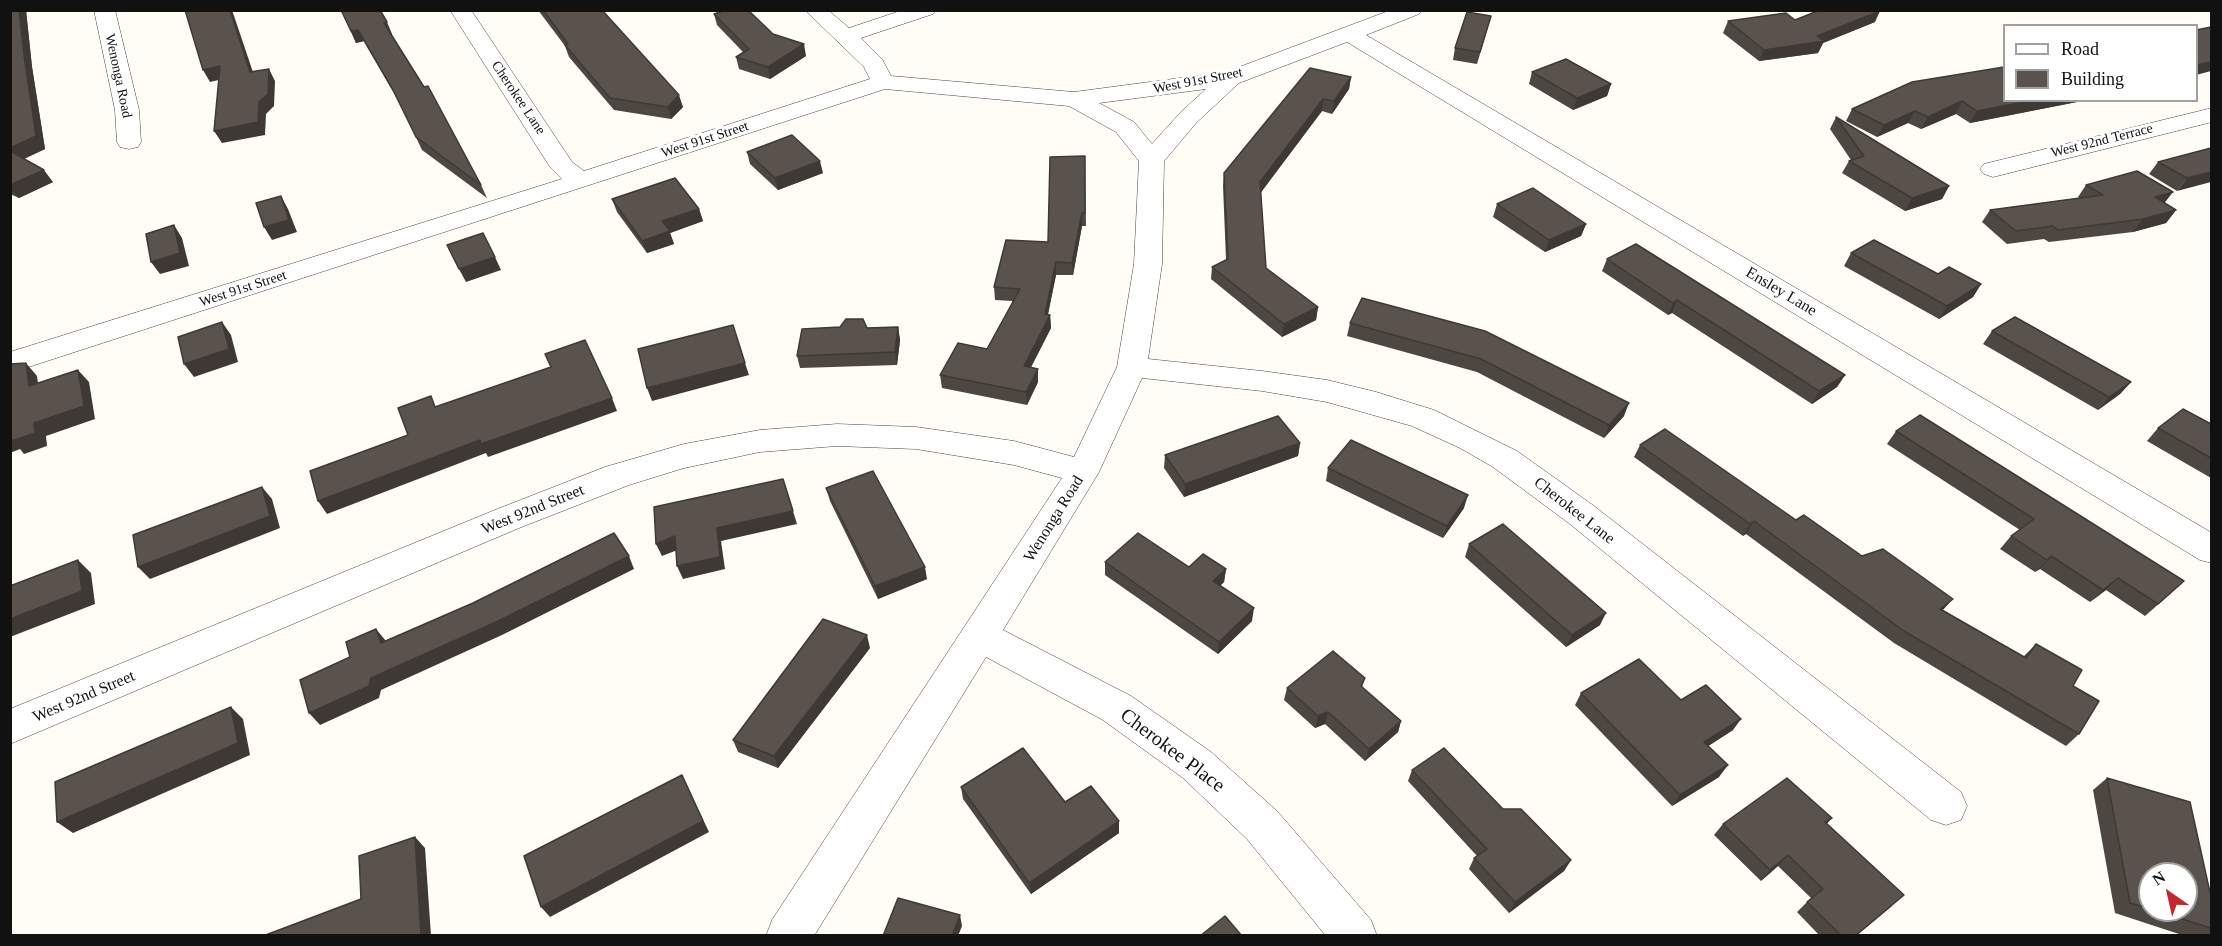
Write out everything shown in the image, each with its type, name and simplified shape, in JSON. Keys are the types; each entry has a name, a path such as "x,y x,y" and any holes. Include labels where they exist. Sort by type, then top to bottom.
{"street":[{"name":"Wenonga Road","path":"104,10 127,110 129,142"},
{"name":"Cherokee Lane","path":"460,10 564,167 580,182"},
{"path":"815,10 874,64 883,82"},
{"path":"846,36 926,10"},
{"name":"West 91st Street","path":"10,363 580,182 883,82 1074,99 1232,78 1412,10"},
{"name":"Ensley Lane","path":"1350,34 2211,550"},
{"path":"1074,99 1125,127 1152,160 1189,117 1232,78"},
{"name":"West 92nd Terrace","path":"1993,169 2211,115"},
{"name":"Wenonga Road","path":"788,936 981,636 1083,472 1132,367 1148,264 1152,160"},
{"name":"Cherokee Lane","path":"1132,367 1262,381 1327,391 1423,418 1471,440 1505,459 1582,515 1946,806"},
{"name":"West 92nd Street","path":"10,728 507,519 617,476 684,456 760,441 837,435 916,438 1014,453 1083,472"},
{"name":"Cherokee Place","path":"981,636 1117,708 1197,765 1262,825 1355,936"}],"building":[{"path":"10,10 19,10 36,136 10,148"},
{"path":"185,10 230,10 250,72 269,69 268,94 259,102 258,122 214,131 220,66 203,70"},
{"path":"341,10 380,10 387,22 384,23 424,87 428,86 481,185 416,137 393,90 358,30 351,31"},
{"path":"543,10 602,10 679,95 668,107 610,98 565,45 568,44"},
{"path":"726,10 748,10 773,34 804,44 768,67 736,57 749,49 714,14"},
{"path":"1820,10 1880,11 1817,36 1824,41 1764,50 1728,21 1786,13 1795,20"},
{"path":"1467,12 1491,16 1480,52 1455,48"},
{"path":"2211,27 2211,62 2198,65 2198,30"},
{"path":"1566,59 1611,84 1577,98 1532,72"},
{"path":"2003,67 2003,102 2024,102 1977,111 1962,101 1928,117 1915,111 1884,125 1852,109 1912,82"},
{"path":"1310,68 1351,77 1334,101 1323,99 1260,182 1266,268 1318,307 1284,324 1212,267 1228,259 1224,173"},
{"path":"1836,117 1949,186 1912,198 1849,161 1864,156"},
{"path":"792,135 820,161 775,178 747,152"},
{"path":"2211,148 2211,172 2187,178 2158,162"},
{"path":"10,151 44,170 10,185"},
{"path":"1085,156 1085,213 1082,213 1072,263 1056,262 1045,314 1050,315 1024,366 1038,369 1026,392 940,375 958,343 987,349 1020,289 994,287 1006,240 1048,242 1050,157"},
{"path":"2137,171 2173,192 2155,197 2176,210 2143,219 2058,230 2053,226 2016,231 1990,210 2103,195 2086,185"},
{"path":"675,178 699,209 662,221 670,231 642,241 612,199"},
{"path":"1533,188 1586,224 1549,240 1497,204"},
{"path":"281,196 289,220 264,227 256,203"},
{"path":"174,225 180,253 151,262 146,234"},
{"path":"483,233 495,257 459,269 447,245"},
{"path":"1874,240 1938,274 1949,267 1981,284 1947,306 1851,253"},
{"path":"1636,244 1845,375 1819,391 1677,300 1673,303 1607,259"},
{"path":"1362,298 1485,331 1629,403 1609,425 1481,359 1350,323"},
{"path":"2015,317 2131,382 2109,397 1992,331"},
{"path":"846,319 863,319 867,328 898,327 895,352 797,356 802,329 840,327"},
{"path":"222,322 229,349 184,364 178,337"},
{"path":"733,325 745,363 647,388 638,349"},
{"path":"585,340 612,398 481,444 480,440 318,501 310,471 408,435 398,408 431,396 435,407 551,367 545,354"},
{"path":"26,363 29,386 78,370 84,406 34,423 35,433 12,441 10,436 10,364"},
{"path":"2183,409 2211,424 2211,458 2158,428"},
{"path":"1920,415 2184,581 2158,604 2118,578 2103,590 2051,556 2047,560 2011,536 2034,519 1896,431"},
{"path":"1278,416 1300,443 1185,484 1165,455"},
{"path":"1665,429 1796,520 1804,515 1862,556 1883,549 1953,599 1940,609 2026,658 2036,644 2082,670 2073,686 2099,701 2079,734 1904,631 1754,521 1750,524 1640,445"},
{"path":"1351,440 1468,495 1447,526 1328,468"},
{"path":"873,471 925,567 875,586 826,488"},
{"path":"783,479 793,511 717,528 720,557 677,566 675,536 656,544 654,507"},
{"path":"262,487 270,516 138,567 133,535"},
{"path":"1503,524 1606,613 1572,635 1469,544"},
{"path":"614,533 629,556 494,623 371,678 369,686 309,713 300,680 350,657 346,642 376,629 381,643 473,603"},
{"path":"1138,533 1189,567 1203,554 1226,569 1213,581 1254,608 1219,642 1105,562"},
{"path":"78,560 82,591 10,619 10,586"},
{"path":"823,619 867,635 774,756 733,740"},
{"path":"1333,651 1365,678 1361,686 1401,721 1369,749 1328,712 1318,716 1287,688"},
{"path":"1639,659 1681,700 1706,685 1741,719 1704,742 1728,765 1680,795 1581,693"},
{"path":"231,707 238,743 57,822 55,782"},
{"path":"1023,748 1065,802 1091,786 1119,821 1029,883 961,787"},
{"path":"1444,748 1503,809 1521,809 1571,860 1515,902 1474,858 1487,849 1412,770"},
{"path":"682,775 703,821 541,907 524,856"},
{"path":"1787,778 1832,818 1825,822 1904,895 1855,936 1842,936 1807,902 1823,889 1788,855 1770,870 1723,824"},
{"path":"2107,778 2190,802 2211,897 2211,928 2192,922 2198,922 2198,862 2138,862 2138,905 2130,903"},
{"path":"415,837 421,935 263,936 361,899 359,856"},
{"path":"898,898 960,915 952,936 883,936"},
{"path":"1225,916 1242,936 1200,936"}]}
